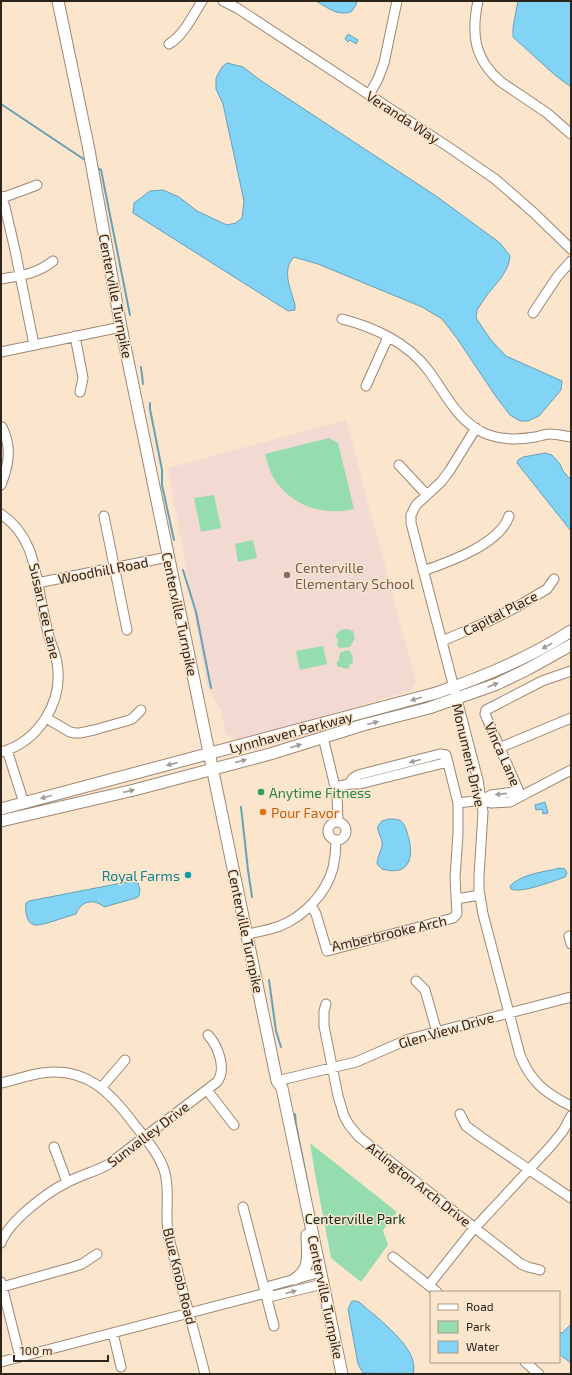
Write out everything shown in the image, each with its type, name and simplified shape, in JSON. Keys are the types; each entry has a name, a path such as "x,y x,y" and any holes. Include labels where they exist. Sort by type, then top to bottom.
{"main road":[{"name":"Centerville Turnpike","path":"58,1 88,146 122,327 168,557 277,1081 282,1088 318,1273 335,1374"},
{"name":"Lynnhaven Parkway","path":"1,809 210,754 454,687 510,665 551,644 571,631"},
{"name":"Lynnhaven Parkway","path":"1,821 134,790 270,754 323,737 429,708 508,679 571,645"},
{"name":"Centerville Turnpike","path":"277,1081 275,1088 307,1234 318,1273"},
{"path":"295,1279 306,1269 308,1256 307,1234"},
{"name":"Centerville Turnpike","path":"320,1285 342,1374"}],"street":[{"path":"169,44 182,32 202,1"},
{"name":"Veranda Way","path":"223,1 237,8 450,148 494,180 534,213 571,249"},
{"path":"369,95 378,79 384,63 397,1"},
{"path":"478,1 474,29 476,45 484,64 501,82 547,113 571,134"},
{"path":"34,345 7,214 1,197 37,185"},
{"path":"533,313 557,277 571,261"},
{"path":"1,279 39,271 53,262"},
{"path":"342,319 371,329 388,337 411,352 428,370 460,416 476,428 492,436 504,438 516,439 552,434 571,437"},
{"path":"1,352 122,327"},
{"path":"76,336 83,378 80,392"},
{"path":"366,386 388,337"},
{"path":"1,485 7,467 9,454 7,440 2,426"},
{"name":"Monument Drive","path":"476,428 441,482 416,505 410,521 478,780 482,800 483,827 478,876 480,895 483,914 520,1055 530,1074 544,1090 555,1098 571,1106"},
{"path":"399,465 427,495"},
{"name":"Susan Lee Lane","path":"1,514 14,524 27,542 32,555 46,627 55,654 59,675 56,697 46,718 32,735 23,742 4,751"},
{"path":"104,516 127,630"},
{"path":"423,571 452,560 488,541 504,527 509,516"},
{"name":"Woodhill Road","path":"37,583 168,557"},
{"name":"Capital Place","path":"442,641 479,626 515,608 547,589 554,579"},
{"name":"Vinca Lane","path":"521,796 485,714 486,710 542,681 571,671"},
{"path":"46,718 70,732 80,733 126,721 137,715 141,710"},
{"path":"499,748 571,718"},
{"path":"323,737 337,795 338,822"},
{"path":"4,751 24,803"},
{"name":"Amberbrooke Arch","path":"311,905 316,914 327,951 453,918 456,917 458,912 455,877 458,834 458,803 448,762 360,784 348,784 335,787"},
{"path":"458,803 482,800 491,803 510,802 571,770"},
{"path":"338,822 344,825 347,831 343,839 336,841 330,837 328,832 331,824 338,822"},
{"path":"247,934 281,925 299,915 311,905 322,891 331,874 335,857 336,841"},
{"name":"Amberbrooke Arch","path":"456,899 480,895"},
{"path":"416,981 425,990 437,1032"},
{"name":"Glen View Drive","path":"277,1081 356,1062 409,1039 571,997"},
{"name":"Arlington Arch Drive","path":"326,1004 324,1011 324,1026 340,1107 354,1131 359,1137 521,1264 540,1270"},
{"name":"Sunvalley Drive","path":"1,1243 4,1231 47,1194 67,1182 101,1169 109,1164 145,1138 220,1079 222,1070 216,1046 208,1035"},
{"path":"101,1088 125,1060"},
{"name":"Blue Knob Road","path":"1,1083 39,1073 53,1072 76,1075 101,1088 119,1104 145,1138 158,1158 165,1174 168,1232 205,1374"},
{"path":"207,1090 234,1124"},
{"path":"460,1114 466,1126 571,1198"},
{"path":"429,1285 475,1228 563,1131 571,1116"},
{"path":"54,1147 67,1182"},
{"path":"242,1207 274,1326"},
{"path":"20,1357 2,1284 73,1267 90,1260 97,1254"},
{"path":"393,1257 436,1291"},
{"path":"266,1293 270,1286 318,1273"},
{"path":"1,1362 266,1293 273,1296 320,1285"},
{"path":"113,1333 121,1367"},
{"path":"526,1363 539,1374"}],"shaded area":[{"name":"Centerville Elementary School","path":"346,420 416,682 410,691 241,740 234,739 226,734 221,711 207,685 168,468"}],"green space":[{"path":"329,438 338,443 354,509 338,511 323,510 305,505 297,501 283,490 272,475 269,467 265,454"},
{"path":"214,495 221,528 201,532 194,498"},
{"path":"253,540 257,558 238,562 235,544"},
{"path":"348,629 353,631 355,638 350,647 340,648 337,646 338,639 335,637 340,630"},
{"path":"323,646 327,664 300,670 296,651"},
{"path":"349,650 352,655 353,663 350,664 349,668 347,669 337,666 341,652"},
{"name":"Centerville Park","path":"310,1143 397,1212 383,1230 388,1245 361,1282 331,1258"}],"water":[{"path":"316,1 357,1 351,12 341,13 333,11"},
{"path":"518,1 571,1 571,87 556,76 513,37 513,27"},
{"path":"348,34 358,40 356,44 350,40 348,42 345,39"},
{"path":"227,63 243,67 260,80 436,196 500,243 510,256 509,262 501,278 477,310 476,318 491,340 506,356 562,381 561,390 539,416 528,421 520,421 510,415 442,319 422,307 318,264 294,257 288,268 288,280 295,310 288,311 133,213 134,203 150,191 163,190 179,197 197,211 227,225 236,223 242,218 244,201 223,104 216,89 216,78 222,67"},
{"path":"545,453 552,455 571,480 571,531 517,463 518,460 523,457"},
{"path":"545,802 548,813 543,814 542,809 536,810 535,805"},
{"path":"389,819 398,820 403,823 409,839 410,847 407,865 403,868 391,871 382,869 377,864 382,845 378,826 382,821"},
{"path":"560,868 565,869 567,873 565,877 522,890 511,889 510,886 526,876"},
{"path":"132,881 138,883 140,890 139,896 136,898 104,907 96,902 88,902 81,906 76,914 39,925 32,924 28,919 26,903 29,901"},
{"path":"352,1301 359,1302 386,1325 404,1344 414,1364 413,1374 363,1373 358,1364 348,1309"},
{"path":"571,1324 571,1363 560,1355 560,1332 562,1333"}],"waterway":[{"path":"1,104 85,160"},
{"path":"97,168 101,170 130,315"},
{"path":"141,367 143,384"},
{"path":"150,403 162,470 162,485 174,540"},
{"path":"183,570 196,612 211,688"},
{"path":"241,807 252,897"},
{"path":"269,980 276,1031 281,1047"},
{"path":"295,1114 309,1190"}],"place":[{"name":"Centerville Elementary School","path":"287,575"},
{"name":"Anytime Fitness","path":"261,792"},
{"name":"Pour Favor","path":"263,812"},
{"name":"Royal Farms","path":"188,875"}]}
